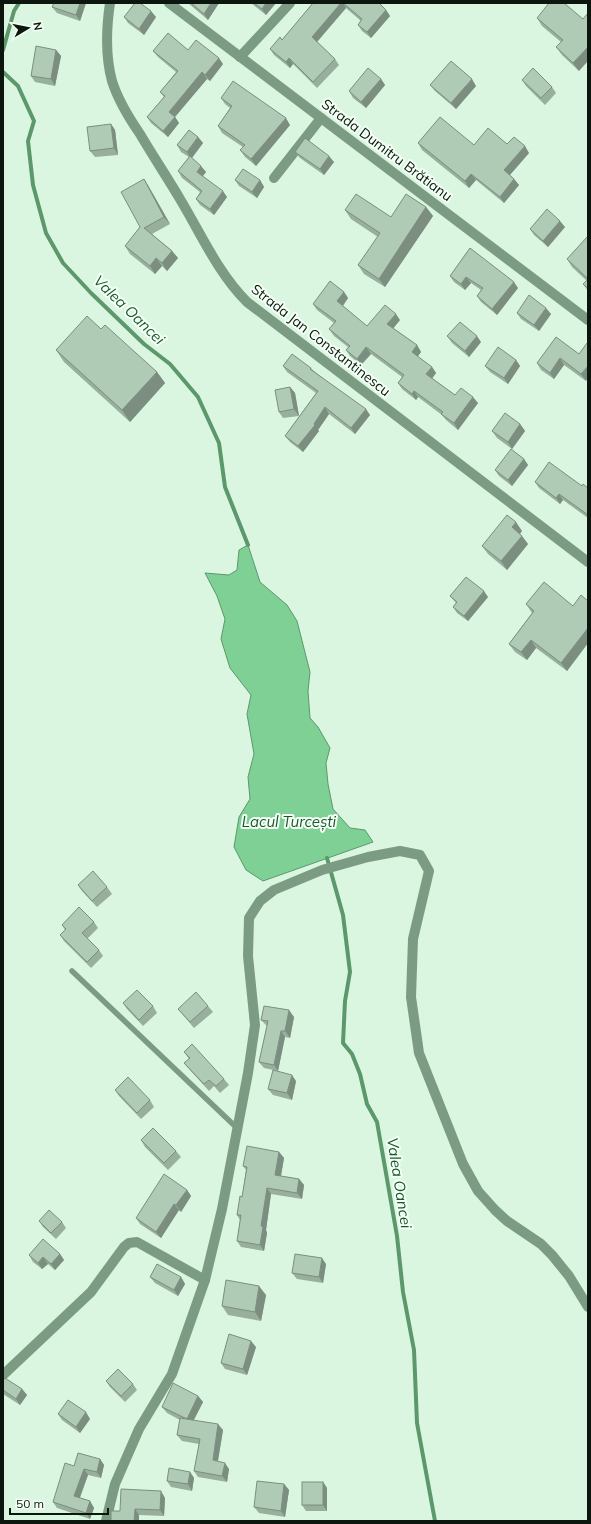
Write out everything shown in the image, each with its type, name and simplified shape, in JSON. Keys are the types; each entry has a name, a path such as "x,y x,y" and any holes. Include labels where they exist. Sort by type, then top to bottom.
{"street":[{"name":"Strada Jan Constantinescu","path":"110,3 106,27 107,58 113,83 124,108 180,199 221,270 234,289 247,302 588,562"},
{"name":"Strada Dumitru Brătianu","path":"169,3 588,320"},
{"path":"240,57 290,3"},
{"path":"274,178 321,118"},
{"path":"106,1521 114,1484 139,1429 172,1374 205,1280 222,1209 256,1025 248,956 250,918 260,900 274,890 322,870 368,857 400,851 420,855 429,871 413,939 411,997 420,1053 463,1164 478,1191 507,1221 541,1244 552,1255 569,1276 588,1307"},
{"path":"3,1375 91,1292 124,1247 129,1243 137,1242 205,1280"}],"lane":[{"path":"72,970 237,1128"}],"water":[{"name":"Lacul Turcești","path":"248,545 260,582 287,605 297,621 310,672 308,691 310,718 318,727 330,748 326,763 333,809 350,828 365,830 373,842 263,881 246,870 234,847 239,817 250,799 248,777 254,754 247,714 251,695 230,668 221,639 225,619 217,596 205,573 229,575 237,570 239,550"}],"building":[{"path":"54,3 80,3 76,15 52,7"},
{"path":"135,3 140,3 151,11 139,29 124,17"},
{"path":"191,3 211,3 204,14"},
{"path":"254,3 266,3 262,9"},
{"path":"313,3 341,3 312,37 335,59 313,82 289,58 286,62 270,49 280,37 282,40"},
{"path":"343,3 379,3 386,10 367,32 358,25 362,19"},
{"path":"549,3 564,3 583,19 588,13 588,47 573,63 556,47 563,40 537,18"},
{"path":"168,33 188,50 196,40 219,58 205,75 202,72 169,112 175,117 163,131 147,117 165,96 160,92 178,71 153,51"},
{"path":"36,46 56,50 51,79 31,76"},
{"path":"451,61 472,79 451,103 430,85"},
{"path":"368,68 381,79 361,102 349,91"},
{"path":"533,68 552,87 541,98 522,80"},
{"path":"233,81 286,118 251,159 240,150 245,145 218,126 232,106 221,98"},
{"path":"440,117 474,145 488,128 507,144 514,137 525,146 504,170 514,179 500,197 471,174 465,181 418,143"},
{"path":"111,124 114,148 90,151 87,127"},
{"path":"189,130 198,137 187,152 177,145"},
{"path":"305,138 329,156 320,169 295,152"},
{"path":"190,156 201,166 197,172 223,191 210,209 196,199 202,191 178,171"},
{"path":"243,169 260,180 252,192 235,180"},
{"path":"144,179 164,217 144,228 172,251 162,263 156,258 150,266 125,246 140,227 121,192"},
{"path":"356,194 391,217 406,194 426,207 379,279 358,265 380,233 345,210"},
{"path":"547,209 560,221 543,241 530,229"},
{"path":"588,237 588,279 567,259"},
{"path":"470,248 514,282 492,309 477,296 483,288 466,277 461,284 450,276"},
{"path":"588,279 588,288 583,284"},
{"path":"330,281 344,292 337,301 367,326 385,305 396,314 387,324 417,345 412,352 432,367 426,374 455,395 461,388 473,397 454,423 441,414 443,412 414,391 412,394 398,383 404,375 366,347 357,359 346,350 350,346 329,329 336,321 313,304"},
{"path":"529,295 546,308 534,325 517,313"},
{"path":"87,316 101,329 105,325 157,372 122,410 56,350"},
{"path":"460,322 477,336 465,351 447,336"},
{"path":"556,337 579,354 587,343 588,344 588,366 581,374 560,358 550,373 537,363"},
{"path":"498,347 516,360 504,378 485,366"},
{"path":"292,354 311,368 310,369 366,409 351,428 325,407 314,424 315,425 298,446 285,436 318,391 283,366"},
{"path":"290,387 294,409 279,412 275,390"},
{"path":"505,413 520,424 508,442 492,431"},
{"path":"511,449 524,459 508,480 495,470"},
{"path":"549,462 582,486 583,484 588,488 588,515 559,494 556,498 535,482"},
{"path":"507,515 516,522 512,527 522,536 501,561 482,546"},
{"path":"466,577 484,591 464,616 453,607 457,602 450,596"},
{"path":"544,582 573,606 581,595 588,601 588,628 561,663 531,640 521,652 509,644 534,611 526,604"},
{"path":"93,871 107,887 92,901 78,885"},
{"path":"79,907 94,922 82,933 99,950 87,962 60,935 66,929 62,925"},
{"path":"137,990 153,1006 139,1020 123,1003"},
{"path":"196,992 208,1006 190,1022 178,1009"},
{"path":"264,1006 289,1010 285,1031 281,1031 274,1065 259,1062 268,1021 261,1020"},
{"path":"192,1044 224,1079 216,1086 209,1080 204,1084 184,1063 190,1058 184,1052"},
{"path":"273,1070 292,1075 287,1093 268,1089"},
{"path":"128,1077 150,1100 137,1113 115,1090"},
{"path":"153,1128 176,1151 164,1163 141,1140"},
{"path":"247,1146 279,1152 275,1175 299,1179 297,1193 267,1188 261,1226 263,1227 260,1245 237,1241 241,1215 237,1215 240,1196 242,1197 247,1167 243,1166"},
{"path":"164,1174 187,1190 176,1205 174,1204 156,1232 136,1218"},
{"path":"49,1210 62,1222 51,1233 39,1221"},
{"path":"43,1239 60,1254 51,1264 43,1257 38,1263 29,1255"},
{"path":"295,1254 322,1258 319,1277 292,1273"},
{"path":"157,1264 181,1277 174,1290 150,1277"},
{"path":"226,1280 259,1286 255,1312 222,1306"},
{"path":"229,1334 251,1341 243,1369 221,1363"},
{"path":"118,1369 133,1384 121,1396 106,1381"},
{"path":"5,1378 22,1389 16,1399 3,1390 3,1381"},
{"path":"173,1383 198,1396 187,1419 162,1407"},
{"path":"68,1400 86,1412 76,1427 58,1414"},
{"path":"180,1418 218,1424 213,1460 225,1463 222,1476 194,1471 200,1439 177,1435"},
{"path":"78,1453 100,1459 97,1472 84,1469 74,1496 90,1501 86,1513 53,1502 65,1463 74,1466"},
{"path":"169,1468 190,1472 188,1484 167,1481"},
{"path":"257,1481 284,1484 281,1511 254,1507"},
{"path":"302,1482 323,1482 323,1505 302,1505"},
{"path":"121,1489 161,1491 160,1510 135,1509 134,1521 111,1521 111,1511 120,1511"}],"waterway":[{"path":"3,50 14,11 19,3"},
{"name":"Valea Oancei","path":"3,72 18,86 34,121 28,141 33,185 46,233 63,263 91,293 144,344 170,364 198,397 219,443 225,487 248,545"},
{"name":"Valea Oancei","path":"327,858 343,915 350,972 345,1001 343,1043 352,1054 360,1074 367,1104 377,1122 397,1236 403,1292 414,1350 417,1423 435,1521"}]}
